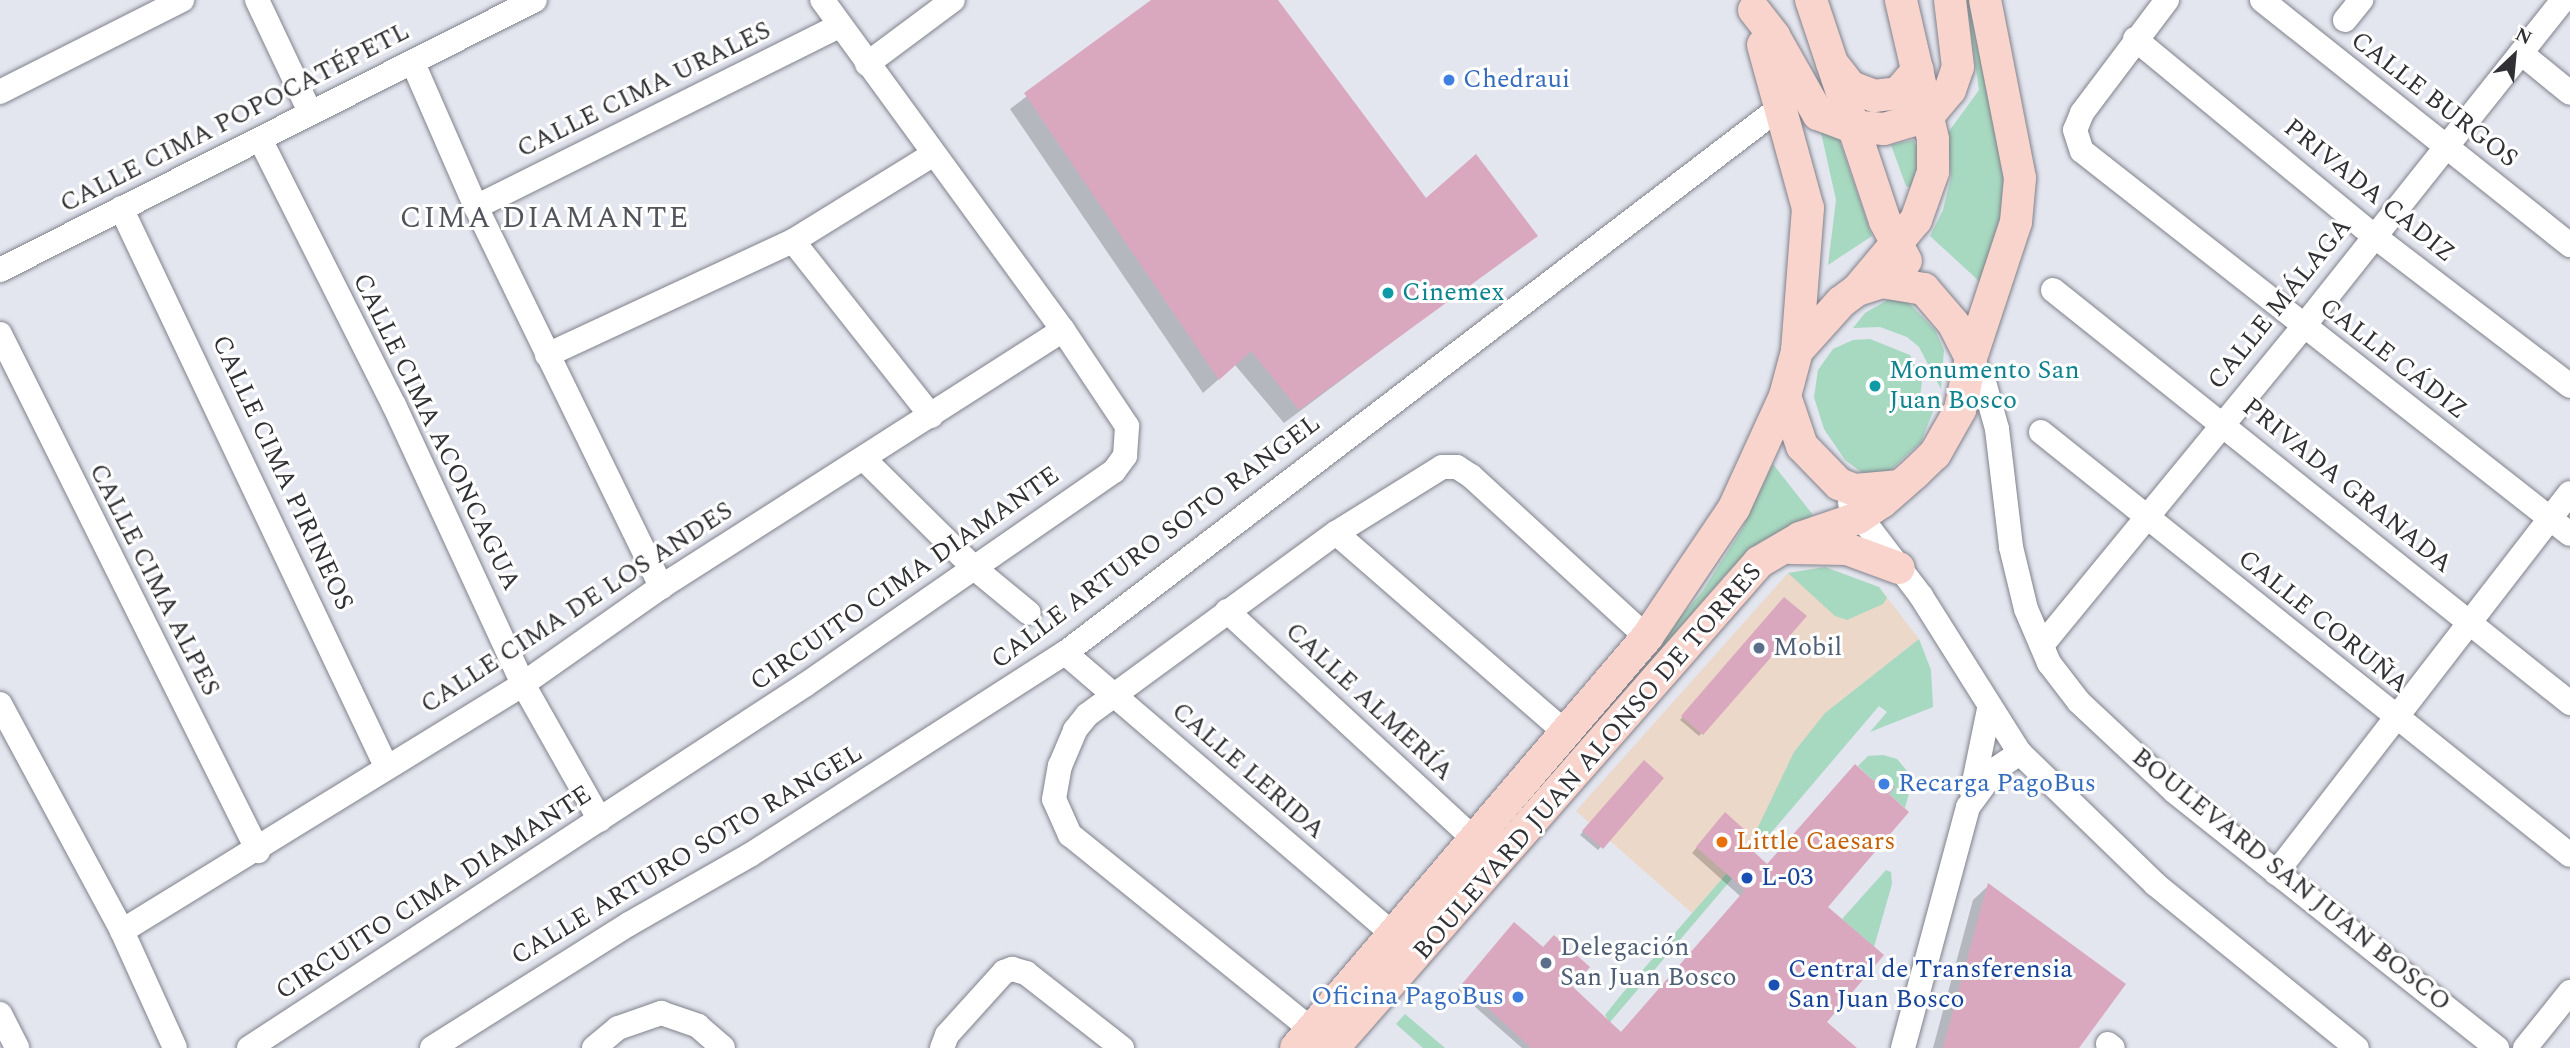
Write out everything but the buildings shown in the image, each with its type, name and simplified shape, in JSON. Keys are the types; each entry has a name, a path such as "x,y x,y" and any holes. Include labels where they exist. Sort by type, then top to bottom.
{"main road":[{"path":"1811,0 1850,126 1896,247 1924,289 1954,324 1971,359"},
{"path":"1797,351 1896,247 1921,211 1931,184 1935,159 1928,116 1901,0"},
{"path":"1752,5 1774,36 1818,114 1850,126 1896,127 1928,116 1950,90 1958,67 1950,0"},
{"path":"1752,5 1808,208 1797,351 1785,396 1802,446 1839,484 1855,490 1900,486 1935,454 1951,429 2016,222 2020,178 1986,0"},
{"path":"1829,59 1851,87 1874,96 1898,93 1918,70"},
{"path":"1857,290 1899,281 1924,289"},
{"name":"BOULEVARD JUAN ALONSO DE TORRES","path":"1313,1042 1393,934 1472,837 1566,733 1647,637 1734,508 1785,396"},
{"name":"BOULEVARD JUAN ALONSO DE TORRES","path":"1313,1042 1522,837 1759,562 1779,549 1858,518 1900,486"},
{"path":"1779,549 1847,549 1899,568"}],"street":[{"path":"0,92 182,0"},
{"path":"257,0 310,112"},
{"name":"CALLE CIMA POPOCATÉPETL","path":"0,270 261,141 310,112 535,0"},
{"name":"CIRCUITO CIMA DIAMANTE","path":"249,1048 600,820 1114,471 1125,457 1127,426 1063,330 932,155 822,0"},
{"path":"867,64 953,0"},
{"path":"2135,39 2167,0"},
{"name":"CALLE BURGOS","path":"2262,0 2570,245"},
{"path":"2346,20 2361,0"},
{"name":"CALLE MÁLAGA","path":"2042,645 2303,327 2563,0"},
{"name":"CALLE CIMA URALES","path":"476,207 839,26"},
{"name":"CALLE CÁDIZ","path":"2135,39 2082,113 2075,130 2082,151 2570,534"},
{"name":"PRIVADA CADIZ","path":"2135,39 2374,236 2570,386"},
{"path":"2521,53 2570,93"},
{"path":"413,62 476,207 661,587"},
{"name":"CALLE ARTURO SOTO RANGEL","path":"432,1048 629,924 750,855 1065,653 1779,108"},
{"name":"CALLE CIMA ACONCAGUA","path":"261,141 394,405 523,684 600,820"},
{"path":"547,355 793,241 932,155"},
{"name":"CALLE CIMA PIRINEOS","path":"121,208 386,766"},
{"path":"793,241 931,416"},
{"name":"PRIVADA GRANADA","path":"2053,290 2570,703"},
{"name":"CALLE CIMA DE LOS ANDES","path":"122,931 258,851 386,766 523,684 661,587 1063,330"},
{"name":"CALLE CIMA ALPES","path":"0,334 258,851"},
{"name":"BOULEVARD SAN JUAN BOSCO","path":"1971,359 1991,404 2011,547 2026,609 2049,663 2079,702 2174,792 2497,1048"},
{"name":"CALLE CORUÑA","path":"2041,432 2570,855"},
{"path":"864,459 973,567 1029,613"},
{"path":"1313,1042 1070,835 1054,799 1060,766 1075,730 1114,692 1336,533 1426,473 1457,467 1647,637"},
{"path":"1839,484 1858,518 1922,596 1989,709 2020,753 2155,884 2357,1048"},
{"path":"2276,873 2393,716 2570,493"},
{"path":"1336,533 1566,733"},
{"name":"CALLE ALMERÍA","path":"1227,611 1472,837"},
{"name":"CALLE LERIDA","path":"1065,653 1114,692 1203,775 1393,934"},
{"path":"0,704 122,931 176,1048"},
{"path":"1903,1048 1968,807 1989,709"},
{"path":"1968,807 1996,769 2020,753"},
{"path":"942,1048 947,1035 1004,972 1012,969 1026,973 1122,1048"},
{"path":"2525,1048 2570,992"},
{"path":"594,1048 618,1028 662,1013 698,1026 723,1048"},
{"path":"0,1014 17,1048"}],"shaded area":[{"path":"1825,567 1879,587 1919,639 1825,713 1747,850 1692,913 1576,811 1788,573"}],"green space":[{"path":"1966,0 1970,0 2004,180 2004,210 1980,282 1930,236 1943,210 1951,177 1947,134 1979,90"},
{"path":"1820,128 1839,139 1872,236 1828,265 1836,200"},
{"path":"1913,140 1919,150 1920,165 1914,189 1906,186 1891,145"},
{"path":"1891,298 1907,301 1935,330 1944,350 1941,389 1919,347 1907,337 1880,327 1853,328 1865,313"},
{"path":"1870,339 1910,355 1922,380 1919,407 1927,410 1932,400 1936,404 1921,442 1883,477 1868,477 1845,460 1824,429 1814,397 1818,370 1833,349 1853,340"},
{"path":"1773,464 1813,515 1760,542 1724,576 1402,953 1397,949 1702,592 1742,529"},
{"path":"1825,567 1879,587 1887,598 1883,604 1847,620 1835,616 1788,573"},
{"path":"1919,639 1931,670 1933,707 1870,732 1887,712 1879,706 1588,1048 1583,1048 1608,1020 1605,1015 1621,995 1747,850 1794,752 1825,713"},
{"path":"1883,755 1897,759 1913,778 1905,808 1889,794 1894,787 1881,775 1874,781 1858,766 1868,756"},
{"path":"1886,870 1891,872 1892,884 1874,947 1842,919"},
{"path":"1405,1014 1445,1048 1423,1048 1396,1024"}],"place":[{"name":"Chedraui","path":"1449,80"},
{"name":"Cinemex","path":"1388,293"},
{"name":"Monumento San Juan Bosco","path":"1875,386"},
{"name":"Mobil","path":"1759,648"},
{"name":"Recarga PagoBus","path":"1884,784"},
{"name":"Little Caesars","path":"1722,842"},
{"name":"L-03","path":"1747,878"},
{"name":"Delegación San Juan Bosco","path":"1546,963"},
{"name":"Central de Transferensia San Juan Bosco","path":"1774,985"},
{"name":"Oficina PagoBus","path":"1518,997"}],"district":[{"name":"CIMA DIAMANTE","path":"545,218"}]}
